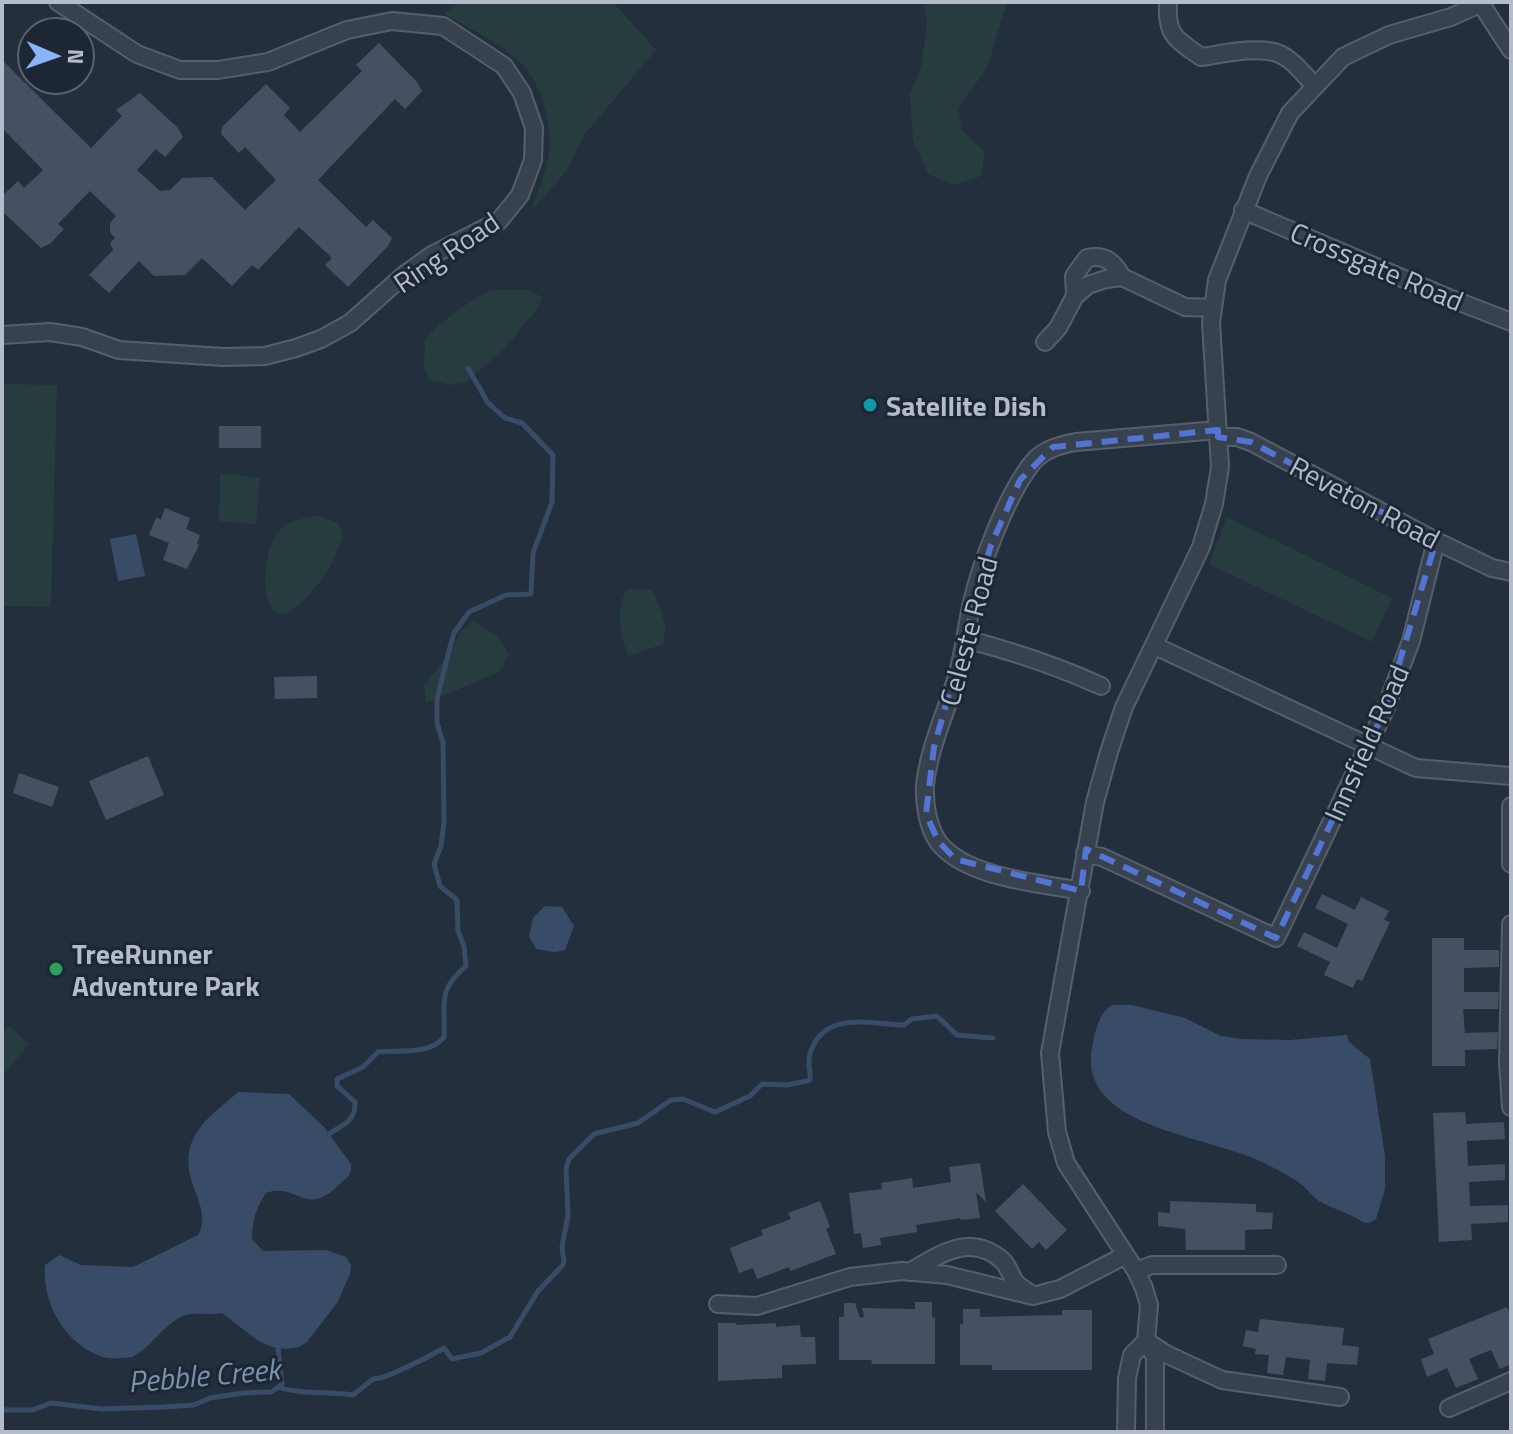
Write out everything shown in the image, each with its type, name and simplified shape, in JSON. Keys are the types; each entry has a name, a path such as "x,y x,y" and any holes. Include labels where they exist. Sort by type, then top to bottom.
{"street":[{"name":"Ring Road","path":"2,335 61,334 82,337 119,350 154,355 265,356 296,348 350,323 404,275 432,255 499,221 520,195 533,160 534,128 522,93 504,66 443,26 392,21 347,30 268,62 218,70 180,70 137,54 58,2"},
{"path":"1168,2 1167,16 1173,37 1201,57 1242,51 1276,52 1315,86"},
{"path":"1155,1432 1155,1357 1146,1341 1149,1305 1136,1271 1066,1163 1057,1132 1050,1053 1081,891 1085,854 1109,752 1124,707 1201,547 1214,504 1220,467 1211,323 1217,280 1243,210 1290,113 1343,57 1389,35 1451,17 1483,3 1511,50"},
{"name":"Crossgate Road","path":"1243,210 1511,322"},
{"path":"1075,296 1074,276 1087,258 1097,256 1109,260 1122,277 1185,307 1213,308"},
{"path":"1045,342 1058,328 1075,296 1088,285 1122,277"},
{"name":"Reveton Road","path":"1218,434 1251,442 1436,541 1492,568 1511,572"},
{"name":"Celeste Road","path":"1081,891 979,870 955,859 938,841 926,814 925,785 973,599 991,545 1020,480 1036,459 1053,447 1076,442 1218,434"},
{"name":"Innsfield Road","path":"1085,854 1102,857 1276,938 1385,710 1411,641 1436,541"},
{"path":"965,639 1064,669 1101,686"},
{"path":"1155,646 1416,768 1511,776"},
{"path":"1511,806 1511,864"},
{"path":"1511,924 1508,1062 1511,1107"},
{"path":"910,1272 940,1254 961,1246 988,1251 1005,1263 1016,1282 1033,1296"},
{"path":"718,1304 757,1306 850,1277 910,1272 947,1275 1033,1296 1060,1289 1124,1256"},
{"path":"1136,1271 1152,1265 1277,1265"},
{"path":"1146,1341 1166,1354 1222,1380 1340,1397"},
{"path":"1126,1432 1127,1378 1132,1355 1146,1341"},
{"path":"1449,1408 1511,1381"}],"highlighted area":[{"path":"1218,430 1218,437 1251,442 1436,541 1385,710 1276,938 1086,849 1081,891 955,859 938,841 926,814 934,747 991,545 1020,480 1053,447"}],"green space":[{"path":"461,2 613,2 656,50 584,135 567,170 531,212 549,152 549,127 539,90 526,69 510,53 444,14"},
{"path":"923,2 1007,2 987,68 958,108 962,130 985,152 981,176 954,185 928,174 913,140 910,95 922,63 927,22"},
{"path":"490,290 528,290 542,297 537,309 504,349 466,382 451,385 429,380 424,366 425,339 447,318"},
{"path":"2,384 57,385 51,607 2,606"},
{"path":"220,473 260,478 256,524 219,521"},
{"path":"320,516 338,523 343,532 329,569 314,589 285,615 273,610 265,583 271,544 288,524"},
{"path":"1227,517 1392,598 1372,642 1209,564"},
{"path":"627,589 653,590 666,626 663,644 629,656 620,622 621,605"},
{"path":"474,621 497,636 509,654 499,672 426,703 424,685 451,652 460,632"},
{"path":"9,1026 29,1044 2,1076 2,1034"}],"water":[{"path":"136,534 145,576 118,581 110,539"},
{"path":"545,906 562,907 574,926 565,950 536,949 529,936 533,918"},
{"path":"1112,1005 1132,1005 1185,1018 1221,1036 1241,1039 1290,1040 1347,1035 1349,1042 1370,1059 1385,1156 1385,1189 1376,1219 1363,1222 1319,1201 1297,1181 1264,1163 1153,1126 1126,1113 1105,1096 1093,1075 1092,1048 1100,1018"},
{"path":"238,1092 289,1094 324,1127 351,1164 347,1177 318,1199 302,1198 286,1192 266,1193 257,1209 253,1226 252,1239 263,1251 326,1250 346,1257 351,1265 350,1274 337,1303 307,1342 299,1347 272,1347 257,1340 222,1313 183,1316 132,1357 107,1358 87,1350 58,1320 47,1293 45,1265 59,1255 81,1265 133,1267 198,1235 202,1212 190,1175 190,1148 205,1121"}],"building":[{"path":"379,43 422,91 405,109 395,99 318,180 366,227 373,220 392,238 348,287 325,265 332,258 299,227 258,270 252,265 232,286 202,258 185,275 154,276 139,261 109,293 89,275 113,250 110,243 115,238 110,232 110,223 116,216 90,191 58,224 64,229 50,244 41,248 2,211 2,196 18,181 24,188 43,170 2,128 2,60 16,74 16,96 38,96 91,148 122,116 116,110 140,93 178,128 183,137 165,157 156,149 137,170 160,191 170,190 182,178 212,177 245,210 276,180 245,147 239,153 221,134 222,127 266,84 290,108 284,115 300,132 362,71 356,65"},
{"path":"219,426 261,426 261,448 219,448"},
{"path":"165,508 190,518 186,529 200,535 199,545 187,569 163,560 169,543 149,535 156,518 161,519"},
{"path":"317,676 317,698 275,699 274,677"},
{"path":"148,756 164,795 106,820 89,781"},
{"path":"19,773 59,787 52,807 13,793"},
{"path":"1322,894 1355,910 1361,897 1389,911 1384,920 1390,922 1362,981 1357,979 1353,988 1324,975 1330,962 1297,946 1304,932 1337,948 1348,924 1315,908"},
{"path":"1432,938 1464,938 1464,950 1499,950 1499,967 1464,968 1464,992 1499,992 1498,1009 1463,1009 1465,1033 1498,1032 1497,1049 1465,1050 1465,1066 1432,1066"},
{"path":"1465,1112 1466,1124 1504,1122 1505,1139 1467,1141 1468,1166 1505,1164 1505,1180 1469,1182 1470,1206 1508,1205 1508,1222 1471,1224 1472,1240 1439,1242 1433,1113"},
{"path":"980,1163 986,1202 976,1192 980,1218 916,1225 917,1232 880,1238 881,1245 863,1248 861,1233 854,1234 849,1193 882,1189 881,1183 912,1178 913,1188 951,1182 949,1167"},
{"path":"1023,1184 1067,1230 1046,1250 1039,1242 1032,1249 995,1211"},
{"path":"820,1201 836,1254 757,1279 753,1268 739,1273 730,1248 763,1235 761,1230 791,1219 788,1213"},
{"path":"1170,1201 1256,1204 1256,1212 1273,1213 1272,1229 1245,1230 1245,1250 1186,1250 1185,1229 1158,1226 1158,1212 1170,1213"},
{"path":"915,1302 932,1302 935,1364 871,1364 872,1360 839,1360 839,1317 844,1317 844,1303 855,1303 860,1318 864,1317 862,1308 915,1309"},
{"path":"1507,1307 1511,1316 1511,1364 1500,1369 1491,1350 1469,1359 1478,1379 1456,1388 1447,1368 1427,1377 1421,1359 1434,1354 1428,1339"},
{"path":"963,1309 980,1309 980,1317 1062,1315 1062,1310 1092,1310 1092,1370 992,1370 992,1365 960,1365"},
{"path":"1260,1319 1344,1328 1342,1345 1359,1347 1357,1365 1327,1363 1325,1381 1308,1379 1310,1360 1286,1357 1283,1375 1267,1373 1269,1355 1255,1354 1256,1349 1243,1346 1246,1330 1258,1332"},
{"path":"718,1323 776,1323 776,1327 800,1325 801,1337 815,1337 816,1364 782,1365 782,1378 718,1381"}],"waterway":[{"path":"329,1134 348,1122 355,1108 355,1102 337,1086 337,1079 363,1067 378,1052 423,1049 444,1037 446,991 466,966 464,946 458,931 457,900 440,886 434,864 441,846 444,822 443,743 437,723 437,699 454,633 469,612 506,595 531,594 533,553 552,502 553,455 522,423 505,418 488,403 468,368"},
{"name":"Pebble Creek","path":"2,1410 33,1410 51,1403 102,1409 194,1405 210,1398 271,1392 279,1387 353,1395 373,1379 444,1348 452,1359 481,1353 510,1337 538,1291 562,1266 568,1215 566,1169 569,1159 594,1134 638,1123 671,1100 683,1099 715,1112 750,1096 762,1084 787,1085 810,1080 809,1057 816,1040 836,1025 863,1022 904,1025 912,1019 937,1016 957,1035 993,1038"},
{"path":"278,1348 282,1384 279,1387"}],"place":[{"name":"Satellite Dish","path":"870,405"},
{"name":"TreeRunner Adventure Park","path":"56,969"}]}
